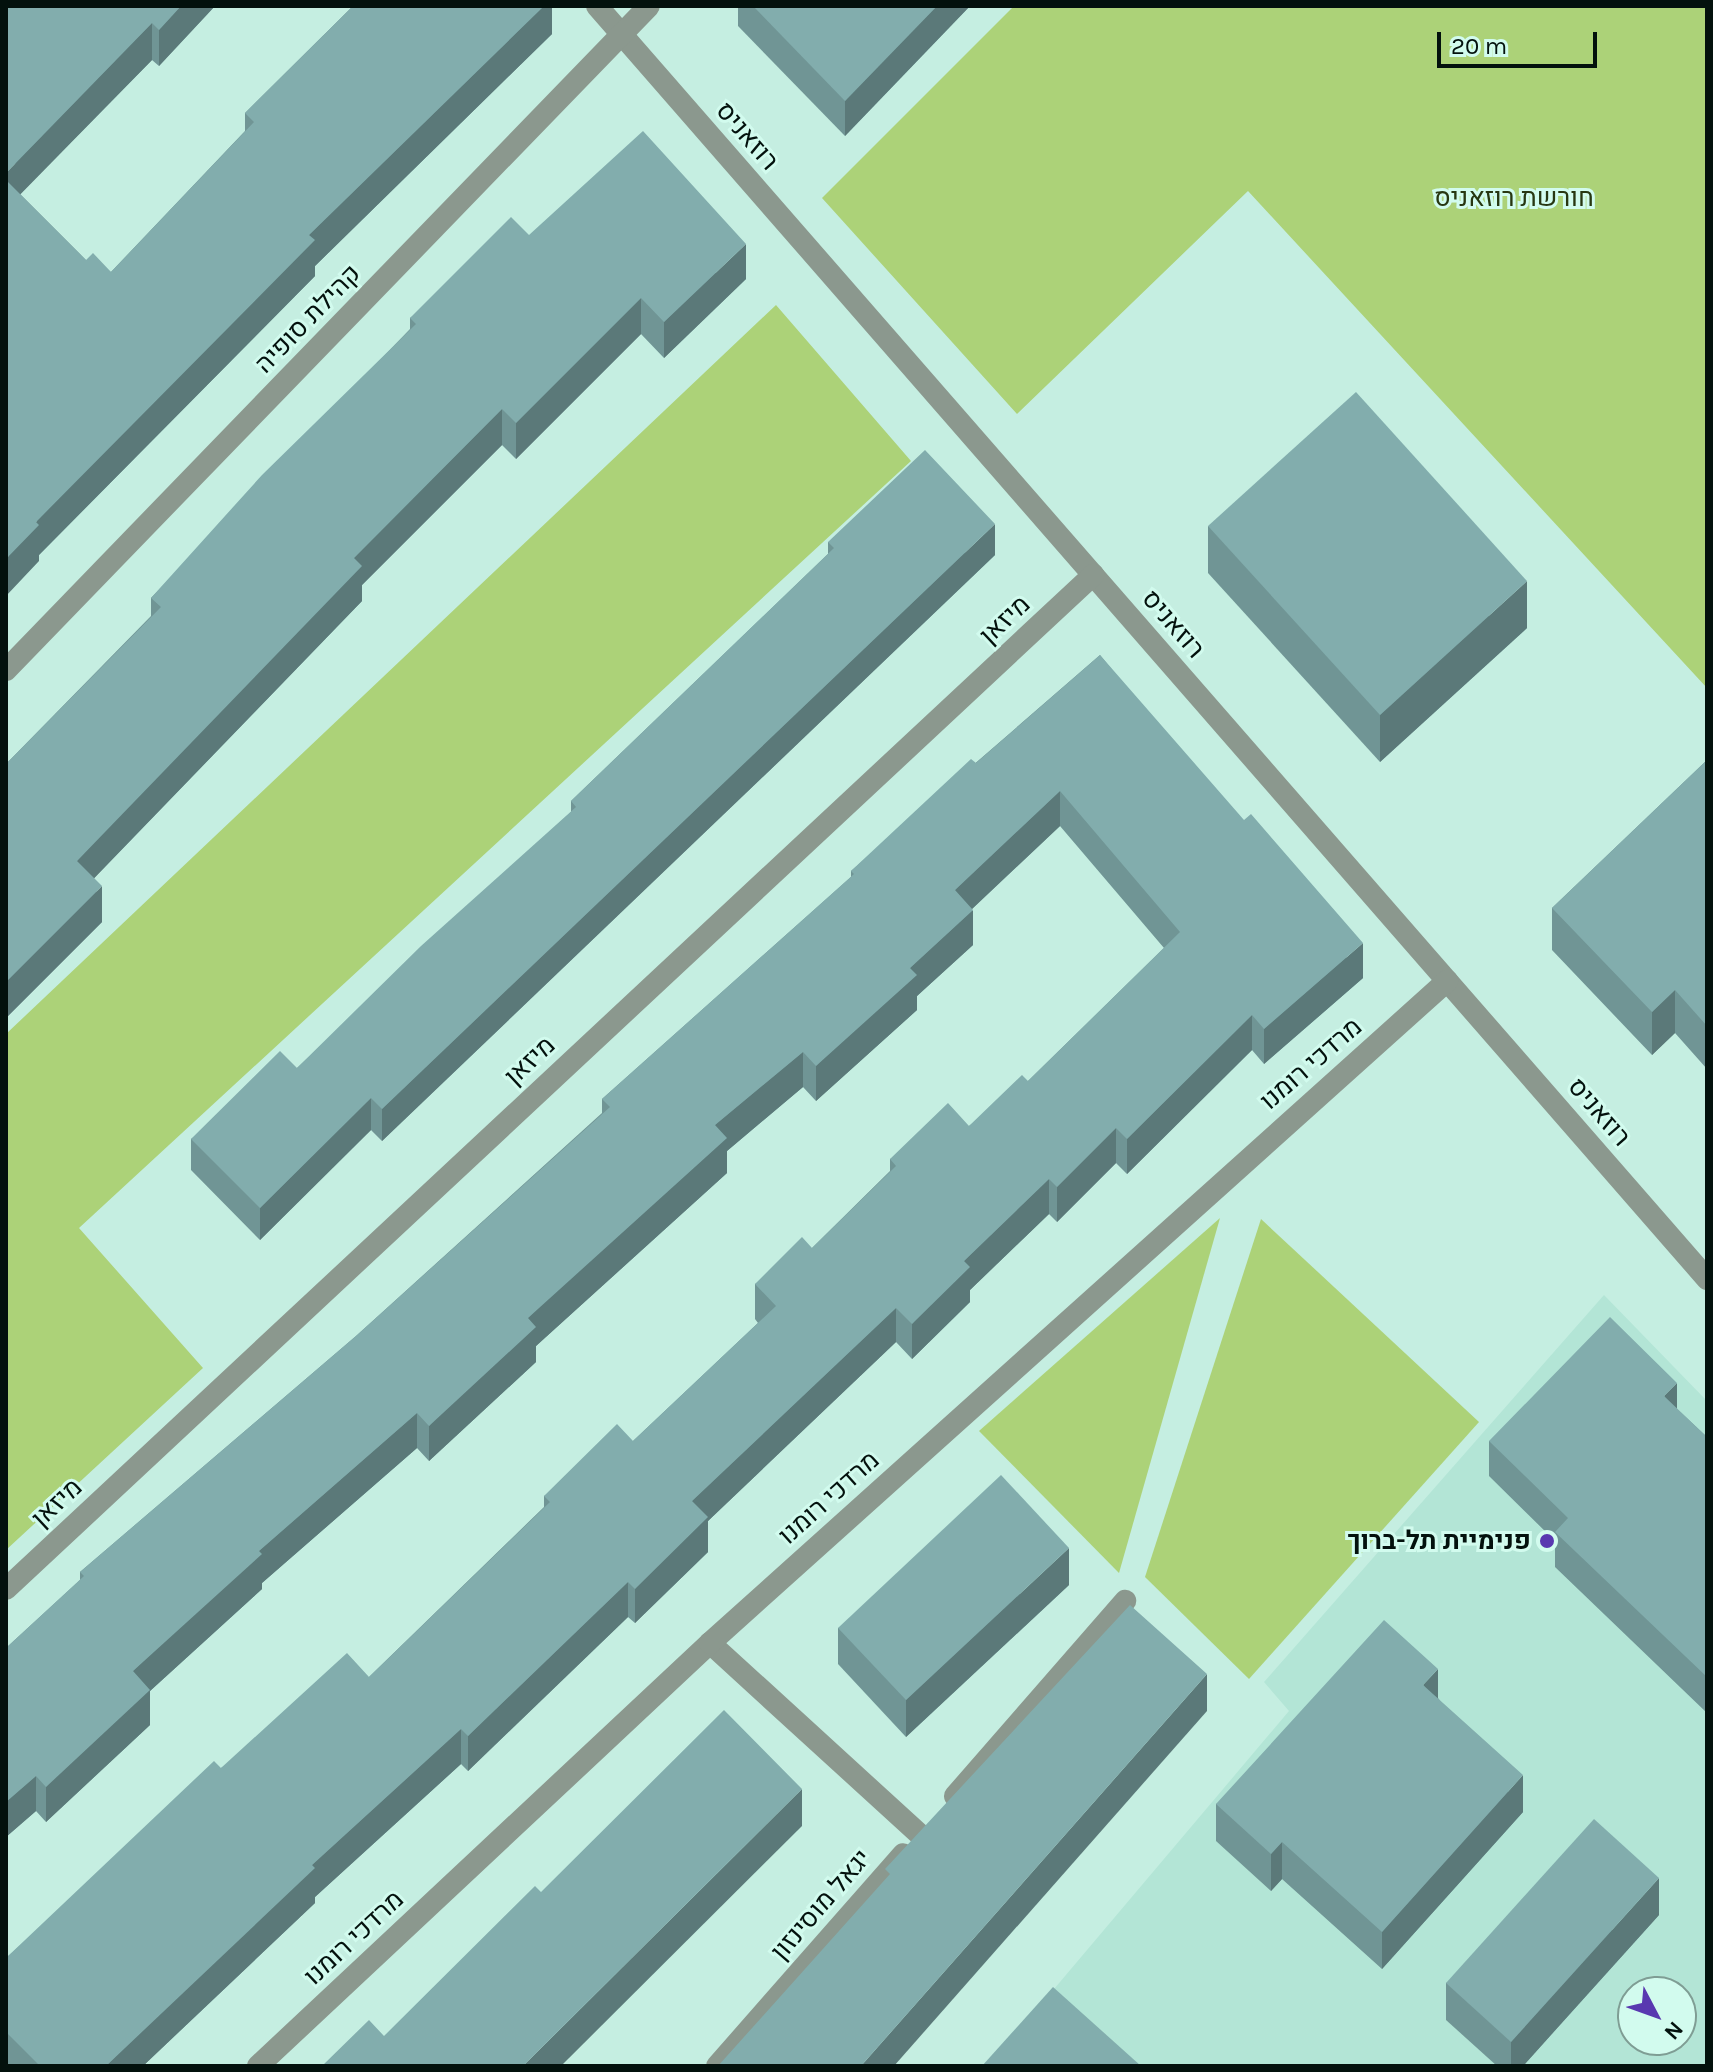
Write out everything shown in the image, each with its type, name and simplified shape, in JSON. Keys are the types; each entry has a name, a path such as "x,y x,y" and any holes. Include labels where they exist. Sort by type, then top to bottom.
{"street":[{"name":"רוזאניס","path":"597,6 1707,1279"},
{"name":"קהילת סופיה","path":"6,670 649,6"},
{"name":"מיזאן","path":"6,1589 1093,575"},
{"name":"מרדכי רומנו","path":"258,2066 710,1643 1447,981"},
{"name":"יגאל מוסינזון","path":"717,2066 1125,1601"},
{"path":"710,1643 920,1835"}],"shaded area":[{"name":"פנימיית תל-ברוך","path":"1604,1295 1707,1401 1707,2066 989,2066 1289,1711 1264,1682"}],"green space":[{"name":"חורשת רוזאניס","path":"1014,6 1707,6 1707,688 1248,191 1017,414 822,198"},
{"path":"776,305 911,461 79,1228 203,1368 6,1550 6,1034"},
{"path":"1220,1218 1119,1573 979,1431"},
{"path":"1261,1219 1479,1422 1249,1679 1145,1577"}],"building":[{"path":"6,6 181,6 159,30 152,23 6,173"},
{"path":"353,6 544,6 309,235 315,240 36,522 39,525 6,559 6,180 86,260 93,253 111,272 254,122 245,113"},
{"path":"753,6 937,6 845,101"},
{"path":"643,131 746,244 664,322 641,298 516,423 502,409 354,558 362,566 77,861 102,886 6,982 6,764 161,607 151,598 262,475 416,324 410,318 511,217 529,235"},
{"path":"1356,392 1527,581 1380,715 1208,526"},
{"path":"925,450 995,524 382,1109 371,1098 260,1208 191,1139 280,1051 297,1068 421,946 576,807 571,801 834,548 828,542"},
{"path":"1100,655 1244,820 1251,814 1363,943 1264,1029 1252,1015 1127,1139 1116,1128 1057,1187 1049,1179 964,1261 970,1267 912,1324 896,1308 692,1501 708,1517 635,1589 628,1582 468,1736 461,1729 312,1865 315,1868 106,2066 40,2066 6,2032 6,1958 214,1761 221,1768 347,1653 369,1677 550,1502 544,1496 617,1424 633,1441 776,1306 755,1284 802,1237 812,1248 896,1166 890,1159 948,1103 969,1126 1022,1075 1028,1081 1180,932 1060,791 955,890 973,910 910,968 917,975 816,1066 803,1052 715,1125 727,1138 528,1318 536,1327 429,1426 417,1413 259,1551 262,1554 133,1671 150,1690 46,1787 36,1776 6,1802 6,1648 84,1576 80,1572 356,1336 610,1107 602,1099 854,874 851,871 971,759 976,763"},
{"path":"1707,760 1707,1026 1675,990 1652,1012 1552,908"},
{"path":"1610,1317 1677,1383 1664,1396 1707,1437 1707,1677 1555,1532 1568,1518 1489,1441"},
{"path":"1001,1475 1069,1548 906,1700 838,1628"},
{"path":"1130,1605 1207,1674 861,2066 718,2066 890,1874 885,1869"},
{"path":"1384,1620 1438,1669 1423,1685 1523,1775 1382,1932 1282,1842 1271,1854 1216,1804"},
{"path":"724,1710 802,1789 523,2066 322,2066 369,2020 384,2036 535,1886 541,1892"},
{"path":"1594,1819 1659,1878 1511,2042 1446,1983"},
{"path":"1053,1987 1141,2066 982,2066"}],"place":[{"name":"פנימיית תל-ברוך","path":"1547,1541"}]}
